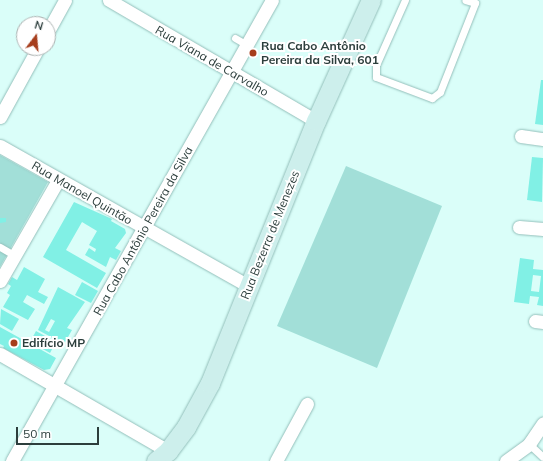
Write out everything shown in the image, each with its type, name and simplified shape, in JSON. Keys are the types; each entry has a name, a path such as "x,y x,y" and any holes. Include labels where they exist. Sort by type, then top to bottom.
{"street":[{"path":"56,17 66,0"},
{"name":"Rua Viana de Carvalho","path":"109,0 316,121"},
{"name":"Rua Cabo Antônio Pereira da Silva","path":"12,461 56,386 272,0"},
{"name":"Rua Bezerra de Menezes","path":"162,456 186,427 210,383 316,121 371,0"},
{"path":"0,117 34,56"},
{"path":"521,136 543,139"},
{"name":"Rua Manoel Quintão","path":"0,146 248,286"},
{"path":"0,281 58,180"},
{"path":"519,227 543,229"},
{"path":"0,354 56,386 162,456"},
{"path":"276,461 307,404"},
{"path":"506,461 529,444 543,424"}],"lane":[{"path":"405,0 375,71 376,76 432,98 440,92 475,2 465,0"},
{"path":"235,38 247,45"},
{"path":"0,247 14,255"},
{"path":"529,444 543,457"}],"shaded area":[{"path":"0,155 48,182 0,267"},
{"path":"346,166 442,206 377,368 277,326"}],"building":[{"path":"541,80 543,80 543,125 535,124"},
{"path":"532,157 543,158 542,202 527,200"},
{"path":"74,202 112,219 111,221 125,229 126,233 115,248 121,251 116,260 110,257 106,267 85,255 89,248 95,252 96,249 89,245 97,231 82,222 66,250 106,273 97,288 43,257"},
{"path":"0,218 6,218 6,222 0,223"},
{"path":"520,258 534,260 533,269 543,270 543,306 537,305 539,297 530,296 529,304 514,302","holes":["533,275 541,276 539,292 531,291"]},
{"path":"24,267 45,279 38,292 48,297 44,304 27,295 23,302 35,309 28,320 3,307 10,295 7,293 11,286 8,284 12,277 17,280"},
{"path":"82,282 98,291 91,303 75,295"},
{"path":"58,287 85,302 67,328 72,330 64,344 38,330","holes":["51,319 55,321 49,332 45,330"]},
{"path":"1,309 19,319 12,331 0,324"},
{"path":"0,327 56,358 50,369 44,370 3,348 4,346 0,344"},
{"path":"36,331 56,342 50,353 30,342"}],"place":[{"name":"Rua Cabo Antônio Pereira da Silva, 601","path":"253,53"},
{"name":"Edifício MP","path":"14,343"}]}
